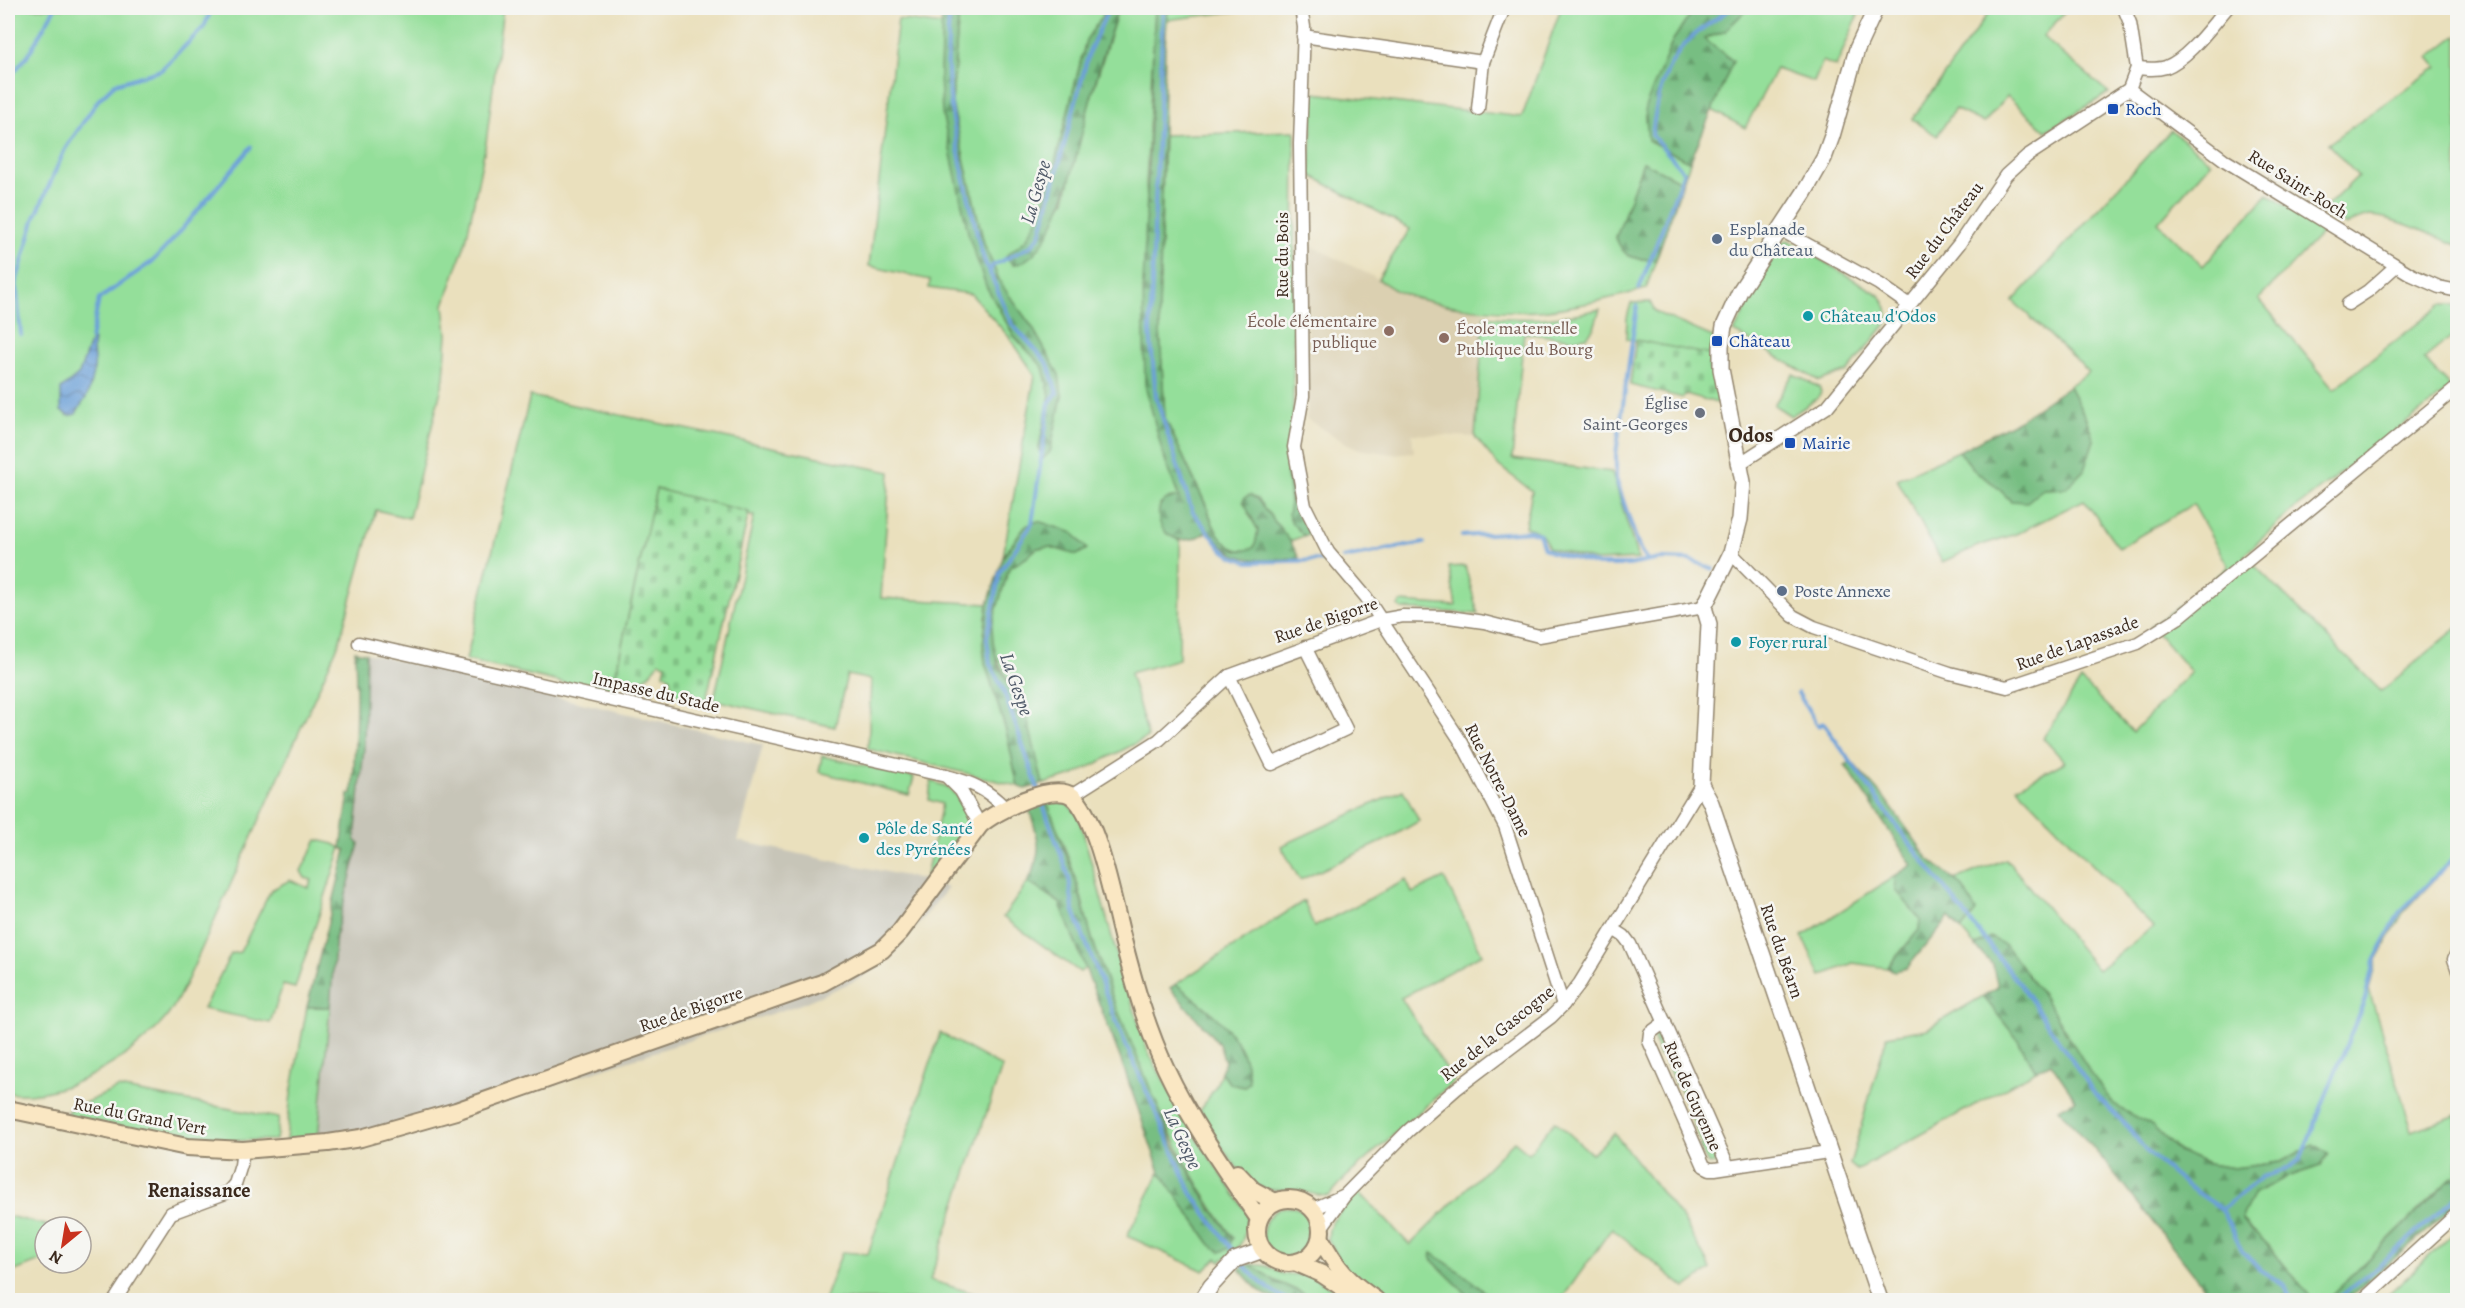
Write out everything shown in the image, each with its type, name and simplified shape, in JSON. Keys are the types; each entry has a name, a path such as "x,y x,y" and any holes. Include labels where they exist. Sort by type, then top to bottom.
{"main road":[{"name":"Rue de Bigorre","path":"302,1146 361,1138 456,1111 822,983 882,950 900,932 980,825 1004,807 1026,799 1061,793 1071,796"},
{"path":"1071,796 1084,812 1098,841 1148,1025 1166,1069 1210,1148 1259,1219"},
{"name":"Rue du Grand Vert","path":"8,1109 187,1147 243,1150 302,1146"},
{"path":"1210,1148 1253,1190 1275,1202"},
{"path":"1363,1300 1322,1274 1299,1264 1278,1262 1263,1250 1257,1233 1259,1219 1265,1210 1275,1202 1294,1199 1305,1202 1319,1218 1321,1234 1335,1266 1356,1287 1376,1300"},
{"path":"1299,1264 1316,1250 1321,1234"}],"street":[{"name":"Rue du Bois","path":"1301,8 1303,36 1300,144 1303,396 1294,447 1305,506 1328,552 1382,620"},
{"path":"1478,109 1483,62 1504,8"},
{"path":"1701,785 1709,624 1704,607 1731,553 1740,519 1743,482 1720,369 1725,326 1740,291 1824,158 1857,50 1876,8"},
{"path":"2124,8 2130,23 2138,68 2129,88"},
{"path":"2138,68 2154,70 2167,67 2180,60 2228,8"},
{"path":"1303,36 1483,62"},
{"name":"Rue Saint-Roch","path":"2129,88 2226,161 2396,266 2439,287 2457,291"},
{"name":"Rue du Château","path":"1739,464 1827,407 1959,244 2006,175 2027,156 2129,88"},
{"path":"1779,229 1879,284 1909,305"},
{"path":"2348,304 2368,291 2396,266"},
{"name":"Rue de Lapassade","path":"1731,553 1793,616 1814,627 1950,673 2007,687 2138,643 2178,618 2457,387"},
{"name":"Rue de Bigorre","path":"1071,796 1159,740 1229,676 1382,620 1403,616 1449,617 1484,622 1539,636 1704,607"},
{"name":"Rue Notre-Dame","path":"1382,620 1462,743 1505,826 1563,1005"},
{"name":"Impasse du Stade","path":"359,643 968,781 993,795 1004,807"},
{"path":"1229,676 1272,764 1347,729 1305,647"},
{"path":"946,776 961,791 980,825"},
{"name":"Rue de la Gascogne","path":"1321,1234 1345,1195 1408,1131 1448,1096 1563,1005 1580,982 1701,785"},
{"name":"Rue du Béarn","path":"1701,785 1712,803 1828,1152 1880,1300"},
{"name":"Rue de Guyenne","path":"1613,929 1624,936 1630,944 1728,1166"},
{"path":"2457,950 2454,960 2457,971"},
{"name":"Rue de Guyenne","path":"1665,1022 1650,1032 1649,1041 1704,1166 1710,1169 1828,1152"},
{"path":"115,1300 171,1213 228,1192 235,1184 242,1165 243,1150"},
{"name":"Rue de la Gascogne","path":"1313,1209 1345,1195"},
{"path":"2362,1300 2457,1213"},
{"path":"1202,1300 1211,1286 1235,1260 1263,1250"}],"shaded area":[{"path":"1308,244 1378,279 1400,293 1425,301 1484,308 1475,437 1412,434 1414,452 1392,454 1359,449 1307,419"},
{"path":"366,653 763,745 738,841 925,880 948,888 891,957 859,979 801,1004 437,1123 318,1138 336,933 359,844 355,840 364,748"}],"green space":[{"path":"8,8 503,8 486,143 466,241 444,305 447,334 444,378 409,518 376,510 339,643 172,1010 151,1034 115,1062 72,1084 29,1094 8,1093"},
{"path":"942,8 959,8 952,103 984,244 1001,284 1032,327 1059,375 1062,396 1050,452 1043,459 1039,448 1050,395 1043,367 1014,336 986,286 969,237 942,113 940,76"},
{"path":"959,8 1105,8 1103,15 1086,40 1052,175 1039,216 1026,240 1006,256 1014,265 1065,200 1087,111 1117,8 1155,8 1146,184 1162,451 1179,498 1168,499 1166,533 1180,541 1179,659 1130,673 1148,737 1074,775 1043,784 1025,722 997,657 992,634 992,625 1009,568 1037,548 1050,547 1077,555 1073,533 1025,526 1003,557 1035,375 1010,338 971,294 929,288 930,280 869,266 898,19 942,25 940,76 986,286 1014,336 1043,367 1050,395 1039,448 1050,452 1062,396 1059,375 1032,327 1001,285 984,244 952,103"},
{"path":"1105,8 1117,8 1115,19 1096,77 1063,200 1054,224 1042,243 1029,258 1013,265 1006,256 1026,240 1039,216 1052,175 1086,40 1103,15"},
{"path":"1155,8 1168,8 1165,46 1159,313 1165,418 1210,518 1224,541 1238,550 1246,550 1255,546 1258,530 1243,501 1250,495 1257,499 1290,541 1299,558 1259,560 1248,558 1228,550 1208,529 1196,538 1188,540 1173,537 1162,527 1159,519 1160,505 1167,499 1179,497 1162,451 1145,385 1143,287"},
{"path":"1168,8 1236,8 1238,11 1167,20"},
{"path":"1561,8 1687,8 1689,17 1673,40 1648,140 1690,162 1683,182 1643,162 1616,238 1627,255 1656,260 1646,289 1609,299 1547,310 1494,311 1434,302 1393,289 1378,279 1410,229 1310,175 1314,93 1522,117"},
{"path":"1687,8 1748,8 1725,31 1704,39 1733,61 1690,162 1648,140 1645,107 1673,40 1689,17"},
{"path":"1748,8 1861,8 1836,67 1823,61 1814,82 1776,69 1745,128 1712,110 1733,61 1704,39 1725,31"},
{"path":"1992,8 2068,8 2043,37 2109,93 2046,131 2007,96 1984,123 1955,109 1937,136 1912,119"},
{"path":"2457,35 2457,245 2381,217 2365,217 2346,225 2323,210 2358,176 2328,144 2437,67 2429,57"},
{"path":"2171,130 2211,162 2158,223 2203,266 2268,194 2324,231 2259,299 2334,389 2441,305 2457,305 2457,332 2424,359 2451,388 2294,509 2244,555 2381,691 2457,628 2457,856 2403,913 2376,961 2369,990 2412,1131 2457,1115 2457,1182 2453,1176 2327,1300 2313,1300 2268,1245 2241,1219 2254,1193 2287,1177 2320,1166 2314,1144 2281,1162 2234,1168 2208,1164 2178,1151 2151,1125 2114,1106 1990,937 1975,946 1961,930 1976,911 1962,886 1954,880 2006,859 2098,970 2153,927 2017,787 2065,762 2043,738 2081,680 2133,732 2191,672 2151,626 2194,596 2228,566 2193,504 2119,548 2084,500 2016,534 1978,546 1942,562 1897,479 1959,451 1977,473 1994,484 2011,501 2043,489 2066,488 2094,440 2069,386 2089,372 2013,301"},
{"path":"1295,131 1293,422 1288,447 1291,474 1287,473 1292,523 1304,536 1290,541 1257,499 1248,513 1258,530 1255,546 1246,550 1238,550 1231,547 1218,534 1165,418 1159,313 1164,135"},
{"path":"1643,162 1683,182 1656,260 1627,255 1616,238"},
{"path":"1788,240 1880,295 1887,308 1889,320 1848,371 1819,381 1734,332 1779,243"},
{"path":"1650,302 1655,312 1715,338 1716,356 1626,339 1627,318 1631,303"},
{"path":"1600,309 1594,328 1587,337 1574,339 1524,333 1512,459 1612,472 1638,559 1596,561 1549,548 1540,534 1525,527 1532,491 1499,466 1475,437 1484,316 1542,318"},
{"path":"1636,340 1716,356 1720,404 1686,394 1683,398 1630,385"},
{"path":"1793,374 1819,387 1821,392 1817,399 1791,416 1774,405"},
{"path":"2069,386 2094,440 2084,470 2066,488 2043,489 2027,502 2011,501 1994,484 1977,473 1959,451 2021,419"},
{"path":"530,396 890,472 881,598 988,604 983,644 985,663 1007,734 1018,786 868,749 871,680 847,675 835,727 714,700 754,516 748,516 748,512 656,489 611,694 466,660"},
{"path":"1287,473 1291,474 1298,510 1311,534 1304,536 1292,523 1288,514 1291,499"},
{"path":"656,489 749,512 705,705 686,701 677,695 670,678 664,673 666,664 659,662 650,674 641,680 615,677"},
{"path":"1038,521 1073,533 1087,549 1077,555 1050,547 1037,548 1009,568 992,625 998,664 1027,717 1043,784 1025,789 1018,786 1007,734 985,663 983,644 988,604 1003,557 1025,526"},
{"path":"1465,566 1478,614 1402,609 1398,606 1401,602 1456,606 1449,567"},
{"path":"355,651 366,653 364,748 355,839 359,844 336,933 330,1007 307,1007 346,850 341,848 349,794 352,794 356,705"},
{"path":"822,756 914,777 909,795 819,772"},
{"path":"1852,762 1886,800 1928,858 1962,886 1976,911 1961,930 1949,917 1907,968 1895,971 1887,968 1919,930 1920,919 1896,890 1895,876 1912,865 1845,765"},
{"path":"931,781 945,786 956,795 965,811 967,827 931,882 925,880 942,804 929,800"},
{"path":"1403,790 1419,821 1388,839 1300,880 1281,846"},
{"path":"1047,802 1067,804 1078,814 1118,959 1148,1052 1192,1131 1248,1214 1242,1242 1234,1252 1221,1261 1217,1258 1204,1271 1127,1236 1160,1172 1211,1245 1233,1238 1170,1132 1135,1056 1106,979 1076,879"},
{"path":"1047,802 1076,881 1092,939 1113,999 1173,1143 1211,1208 1233,1238 1228,1249 1221,1252 1211,1245 1160,1172 1121,1060 1060,903 1028,882 1036,861 1038,844 1028,806"},
{"path":"317,840 341,848 295,988 283,985 270,1023 203,1009 231,954 240,952 271,890 290,880 308,888 312,880 305,878 301,871"},
{"path":"1895,876 1896,890 1920,919 1919,930 1887,968 1853,963 1821,976 1802,936"},
{"path":"1444,878 1482,954 1401,998 1454,1081 1345,1178 1329,1196 1292,1190 1269,1190 1260,1187 1234,1164 1200,1111 1216,1086 1221,1072 1230,1084 1244,1087 1210,1011 1176,984 1304,901 1314,927 1406,880 1412,893"},
{"path":"1028,882 1060,903 1085,968 1080,972 1003,917"},
{"path":"1990,937 2005,945 2046,1000 2091,1073 2114,1105 2151,1125 2178,1151 2208,1164 2234,1168 2281,1162 2314,1144 2328,1153 2320,1166 2287,1177 2254,1193 2241,1219 2268,1245 2313,1300 2212,1300 2107,1164 2059,1109 2076,1100 2051,1063 2036,1071 2018,1040 1983,996 1998,987 1992,964 1975,946"},
{"path":"1176,984 1213,1014 1234,1037 1246,1065 1249,1082 1244,1087 1230,1084 1221,1072 1225,1062 1219,1044 1170,988"},
{"path":"1983,996 2018,1040 2036,1071 1857,1170 1850,1164 1887,1036 1927,1029"},
{"path":"307,1007 330,1007 318,1138 286,1140 291,1094"},
{"path":"1663,1031 1689,1090 1687,1092 1720,1158 1718,1163 1708,1164 1699,1146 1702,1145 1679,1086 1676,1086 1663,1055 1659,1056 1653,1035"},
{"path":"940,1033 1002,1067 930,1280 995,1300 824,1300 842,1252 868,1254"},
{"path":"118,1088 279,1118 276,1140 213,1141 137,1131 68,1115 67,1111"},
{"path":"1555,1121 1592,1154 1614,1133 1684,1221 1711,1269 1685,1288 1612,1228 1561,1300 1494,1300 1467,1277 1432,1253 1431,1259 1473,1300 1385,1300 1341,1264 1328,1239 1329,1229 1357,1190 1410,1245 1514,1141 1529,1153"},
{"path":"2454,1176 2457,1182 2457,1204 2347,1300 2327,1300"},
{"path":"1289,1207 1299,1209 1307,1215 1313,1223 1315,1233 1313,1243 1307,1251 1299,1257 1289,1259 1279,1257 1271,1251 1265,1243 1263,1233 1265,1223 1271,1215 1279,1209"},
{"path":"8,1216 33,1222 33,1264 8,1274"},
{"path":"2457,1230 2457,1300 2383,1300"},
{"path":"1432,1253 1467,1277 1494,1300 1473,1300 1431,1259"},
{"path":"1250,1264 1266,1266 1283,1274 1310,1275 1351,1300 1318,1300 1275,1281"},
{"path":"1250,1264 1275,1281 1318,1300 1291,1301 1265,1295 1239,1269"}],"water":[{"path":"91,339 94,341 94,366 89,392 76,414 69,416 61,411 61,389 79,374"}],"waterway":[{"path":"14,72 28,55 55,8"},
{"path":"21,335 16,283 34,220 65,149 99,99 115,84 161,70 204,27 212,8"},
{"path":"950,8 948,58 951,106 978,239 990,273"},
{"name":"La Gespe","path":"1039,792 1003,689 990,664 987,638 1000,572 1032,524 1049,403 1057,393 1048,364 1012,324 990,273 992,266 1031,246 1040,235 1089,52 1109,8"},
{"path":"1163,8 1150,331 1156,397 1192,511 1222,549 1248,562 1329,560"},
{"path":"1639,289 1684,172 1652,135 1662,85 1672,62 1688,41 1732,8"},
{"path":"91,339 99,299 153,261 251,147"},
{"path":"1637,306 1616,454 1616,479 1639,548 1647,560"},
{"path":"8,431 14,418"},
{"path":"1462,536 1530,531 1539,534 1544,548 1551,552 1598,565 1629,565 1660,559 1690,560 1713,569"},
{"path":"1343,558 1424,543"},
{"path":"1798,693 1818,726 1823,723 1901,832 2025,991 2095,1094 2129,1128 2145,1150 2186,1185 2222,1209 2242,1251 2260,1270 2285,1285 2291,1300"},
{"name":"La Gespe","path":"1041,799 1069,877 1073,909 1123,1038 1192,1194 1236,1255"},
{"path":"2222,1209 2262,1177 2287,1169 2300,1160 2365,999 2374,961 2399,913 2458,854"},
{"path":"2335,1300 2380,1265 2458,1195"},
{"name":"La Gespe","path":"1241,1261 1262,1283 1287,1300"}],"place":[{"name":"Roch","path":"2113,109"},
{"name":"Esplanade du Château","path":"1717,239"},
{"name":"Château d'Odos","path":"1808,316"},
{"name":"École élémentaire publique","path":"1389,331"},
{"name":"École maternelle Publique du Bourg","path":"1444,338"},
{"name":"Château","path":"1717,341"},
{"name":"Église Saint-Georges","path":"1700,413"},
{"name":"Mairie","path":"1790,443"},
{"name":"Poste Annexe","path":"1782,591"},
{"name":"Foyer rural","path":"1736,642"},
{"name":"Pôle de Santé des Pyrénées","path":"864,838"}],"district":[{"name":"Odos","path":"1751,435"},
{"name":"Renaissance","path":"199,1190"}]}
